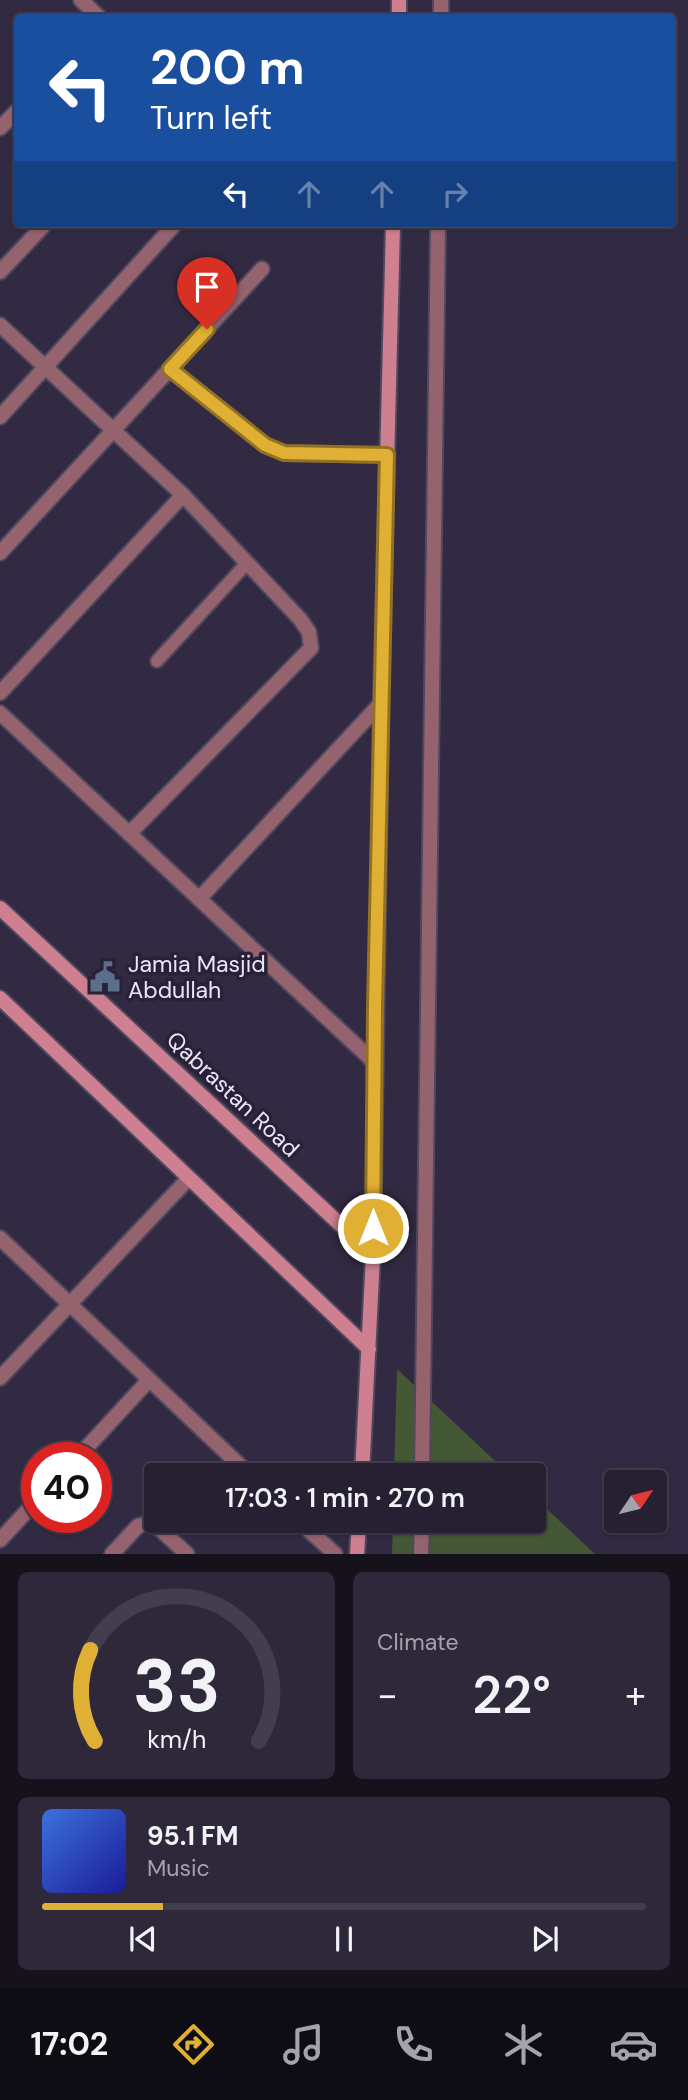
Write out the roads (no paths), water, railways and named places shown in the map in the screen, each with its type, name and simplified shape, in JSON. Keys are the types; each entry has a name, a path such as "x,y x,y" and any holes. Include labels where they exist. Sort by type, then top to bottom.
{"street":[{"path":"81,0 96,14"},
{"path":"0,128 14,114"},
{"path":"0,272 41,228"},
{"path":"0,417 171,228"},
{"path":"363,1463 373,1255 374,1062 393,228"},
{"path":"422,1463 438,228"},
{"path":"0,552 262,269"},
{"path":"0,325 183,495 300,619 309,632 311,648 129,834"},
{"path":"170,369 265,445 284,453 387,455"},
{"path":"0,692 183,495"},
{"path":"199,899 381,703"},
{"path":"0,713 374,1062"},
{"name":"Qabrastan Road","path":"0,908 373,1255"},
{"path":"0,998 369,1349"},
{"path":"0,1378 189,1178"},
{"path":"0,1238 237,1463"},
{"path":"91,1442 149,1380"},
{"path":"0,1540 21,1517"},
{"path":"112,1554 138,1527 148,1522 160,1529 187,1554"},
{"path":"312,1533 335,1554"},
{"path":"357,1554 358,1533"},
{"path":"421,1554 422,1533"}],"lane":[{"path":"157,661 247,563"}],"place":[{"name":"Jamia Masjid Abdullah","path":"105,977"}]}
